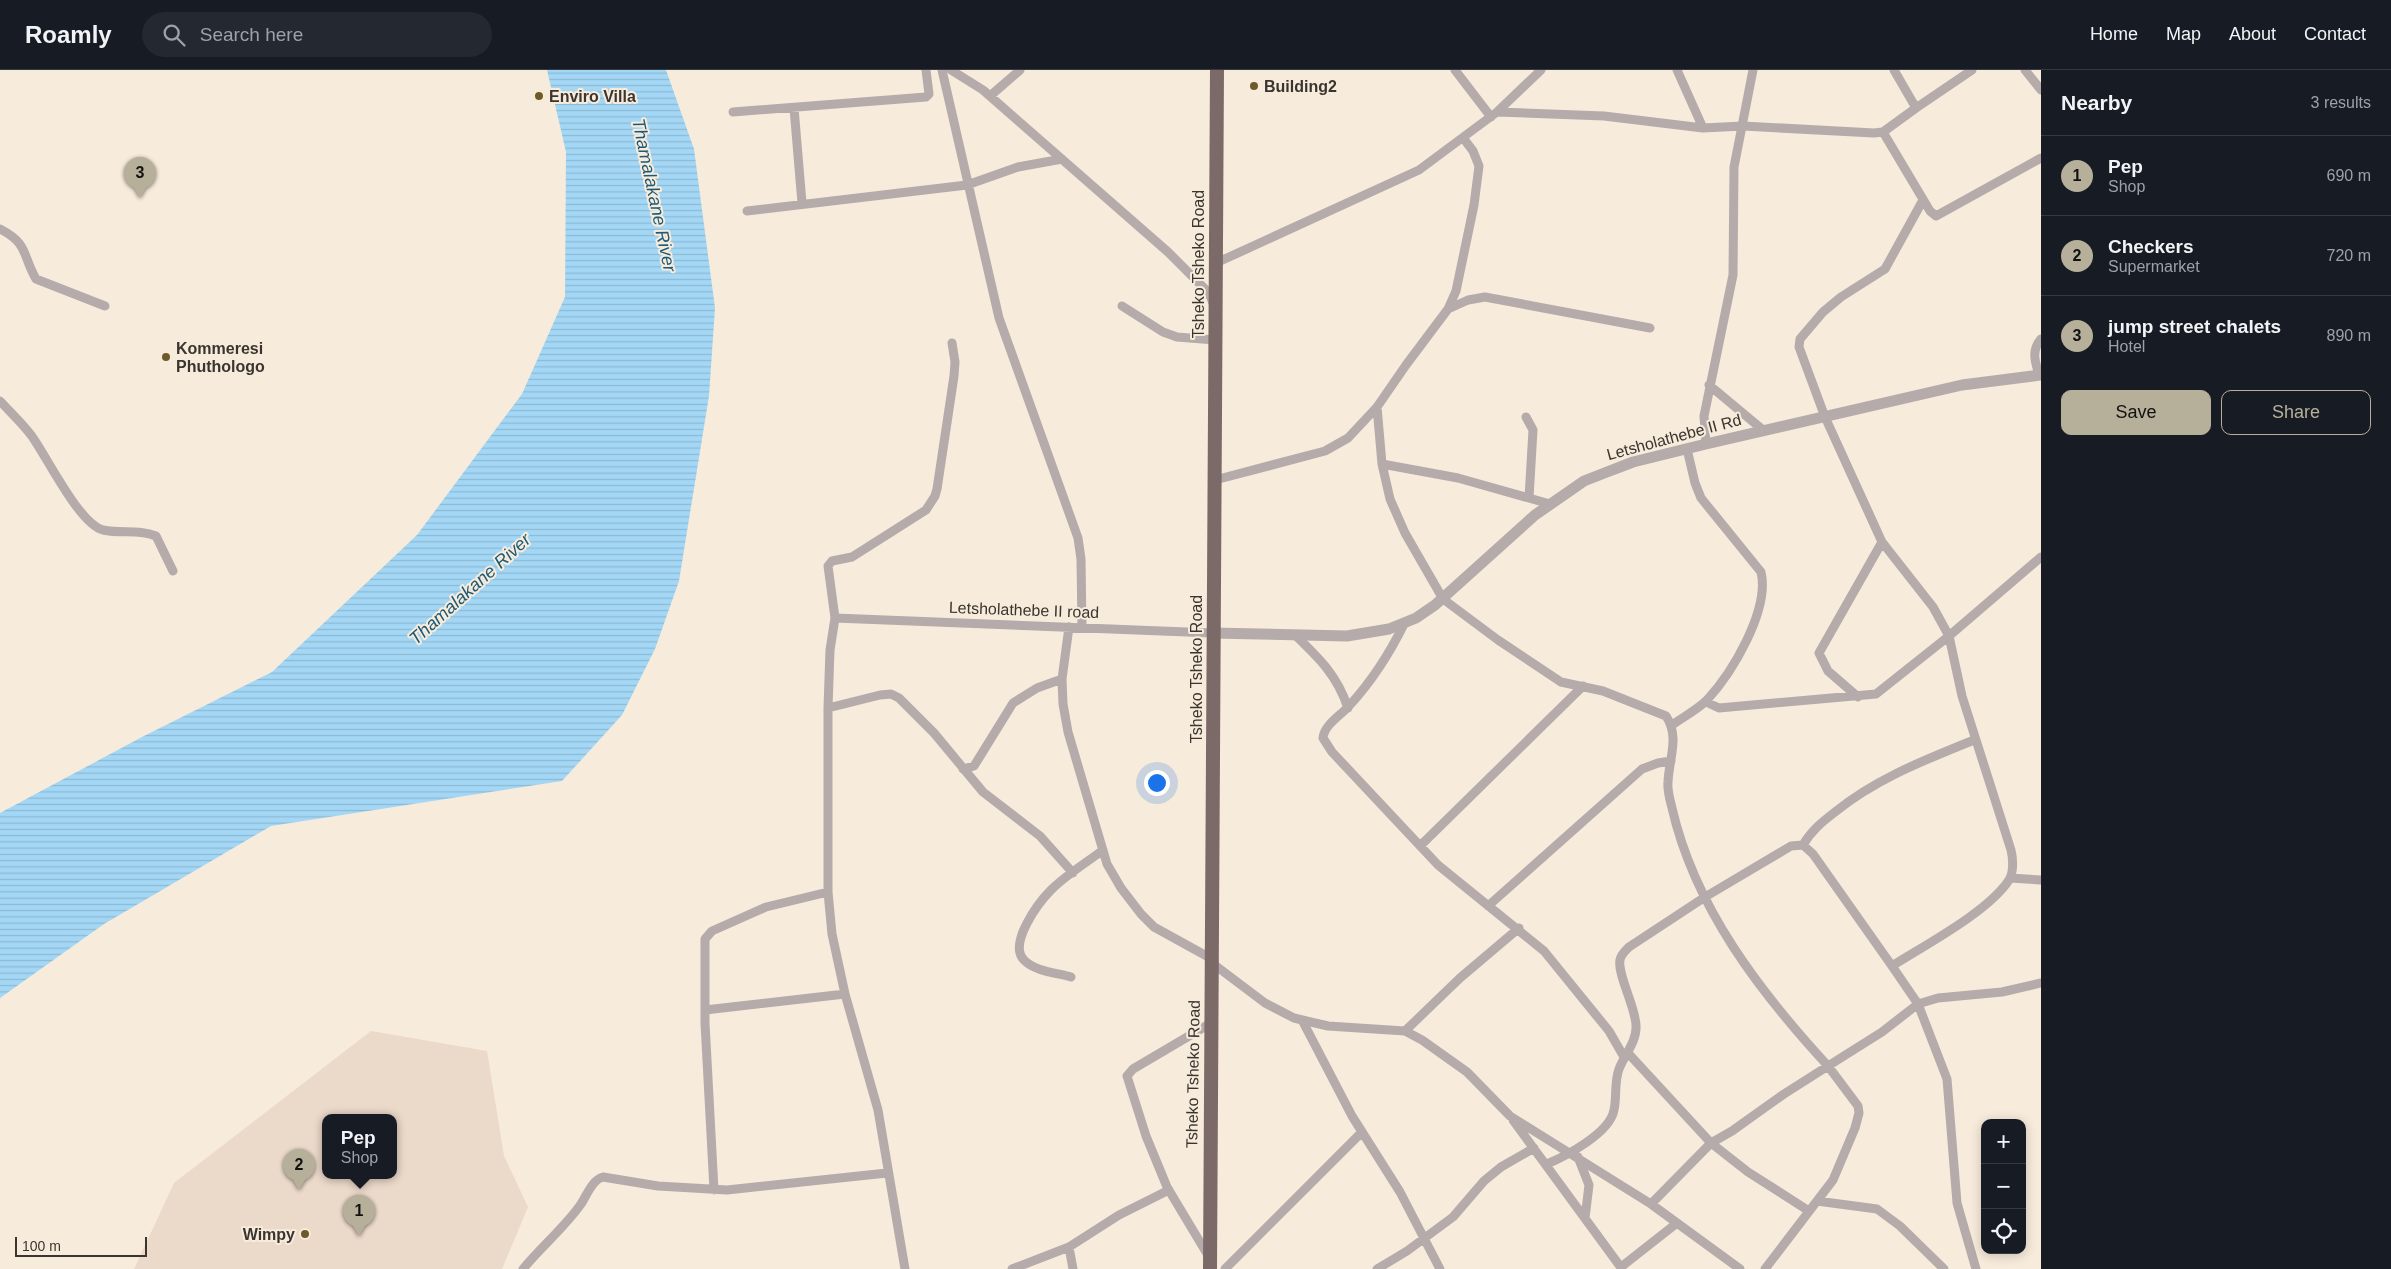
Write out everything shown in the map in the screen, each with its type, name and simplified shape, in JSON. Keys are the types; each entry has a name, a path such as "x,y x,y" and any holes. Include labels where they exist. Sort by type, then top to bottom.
{"highway":[{"name":"Tsheko Tsheko Road","path":"1210,1264 1212,632 1215,480 1217,70"}],"street":[{"path":"733,112 926,97 929,94 926,70"},
{"path":"942,70 999,318 1078,538 1081,559 1082,627"},
{"path":"951,70 970,80 990,96 1182,265 1209,293 1215,306"},
{"path":"990,96 1020,70"},
{"path":"1455,70 1494,115 1604,116 1703,128 1743,126 1883,132 1972,70"},
{"path":"1216,263 1419,170 1464,139 1494,115 1541,70"},
{"path":"1677,70 1703,128"},
{"path":"1706,444 1704,423 1709,385 1732,274 1735,219 1733,176 1753,70"},
{"path":"1894,70 1916,108"},
{"path":"2026,70 2041,90"},
{"path":"794,108 802,203"},
{"path":"1883,132 1923,200 1932,214 1937,216 2041,158"},
{"path":"1215,480 1325,450 1348,438 1377,407 1448,309 1456,291 1478,179 1478,160 1464,139"},
{"path":"747,211 967,185 1018,167 1062,159"},
{"path":"1892,966 1968,918 2010,878 2013,863 2011,850 1974,740 1962,696 1950,636 1933,607 1882,542 1825,417 1799,347 1800,339 1808,328 1841,296 1885,269 1923,200"},
{"path":"0,229 17,238 36,279 106,306"},
{"path":"1448,309 1468,300 1485,297 1650,328"},
{"path":"1122,306 1163,332 1177,338 1215,340"},
{"path":"2040,375 2034,354 2036,346 2041,339"},
{"path":"905,1269 878,1110 845,994 832,934 828,892 828,708 830,650 835,618 829,563 852,556 926,510 935,496 954,376 955,362 952,343"},
{"name":"Letsholathebe II Rd","path":"1212,632 1347,636 1389,629 1405,622 1443,599 1550,504 1584,482 1607,472 1633,462 1763,430 1962,385 2040,375"},
{"path":"1709,385 1763,430"},
{"path":"0,401 32,435 52,470 92,523 102,530 146,532 156,536 173,571"},
{"path":"1377,407 1382,464 1390,499 1398,519 1443,599 1553,678 1570,685 1603,691 1666,716 1672,725 1673,746 1667,783 1671,807 1680,837 1719,926 1791,1024 1855,1100 1859,1113 1833,1180 1765,1269"},
{"path":"1526,417 1533,430 1528,498"},
{"path":"1672,725 1706,702 1729,673 1749,636 1764,584 1761,572 1701,498 1695,483 1687,449"},
{"path":"1382,464 1458,478 1550,504"},
{"path":"1858,697 1828,672 1819,653 1882,542"},
{"path":"1706,702 1719,708 1858,697 1880,692 1950,636 2041,558"},
{"name":"Letsholathebe II road","path":"835,618 1212,632"},
{"path":"1405,622 1373,677 1348,708 1327,727 1323,738 1332,752 1444,870 1488,906 1519,928 1544,951 1577,990 1625,1054 1711,1143 1748,1172 1809,1211"},
{"path":"1069,627 1062,679 1068,732 1103,850 1113,876 1141,914 1165,934 1212,961 1266,1003 1302,1020 1328,1026 1405,1031 1467,1072 1510,1116 1547,1164 1621,1268 1677,1223"},
{"path":"1295,634 1331,671 1348,708"},
{"path":"963,769 974,766 1013,703 1037,688 1062,679"},
{"path":"1420,846 1583,686"},
{"path":"828,708 880,695 891,694 899,698 928,726 983,792 1040,836 1073,873"},
{"path":"1803,845 1815,828 1872,785 1894,773 1974,740"},
{"path":"1488,906 1642,769 1658,762 1671,761"},
{"path":"1547,1164 1574,1155 1611,1119 1614,1112 1618,1072 1637,1028 1628,990 1620,969 1622,955 1629,947 1705,897 1791,846 1803,845 1813,854 1918,1004 1947,1079 1956,1203 1976,1269"},
{"path":"1070,977 1027,963 1020,954 1018,942 1025,928 1050,891 1103,850"},
{"path":"2010,878 2041,880"},
{"path":"714,1190 705,1010 704,944 708,934 766,907 828,892"},
{"path":"1405,1031 1460,978 1519,928"},
{"path":"1651,1204 1711,1143 1732,1132 1784,1094 1882,1032 1918,1004 1938,998 2002,992 2041,983"},
{"path":"705,1010 845,994"},
{"path":"1302,1020 1318,1054 1362,1132 1400,1192 1440,1269"},
{"path":"1210,1264 1169,1190 1146,1136 1127,1080 1127,1073 1211,1024"},
{"path":"1510,1116 1651,1204 1740,1269"},
{"path":"1225,1269 1362,1132"},
{"path":"1376,1269 1424,1239 1453,1217 1484,1181 1501,1167 1534,1148"},
{"path":"1574,1155 1589,1186 1585,1218"},
{"path":"523,1269 541,1246 561,1229 599,1178 606,1177 658,1186 714,1190 756,1188 888,1173"},
{"path":"1012,1269 1069,1247 1119,1215 1169,1190"},
{"path":"1817,1201 1877,1209 1900,1226 1944,1269"},
{"path":"1069,1247 1073,1269"}],"shaded area":[{"path":"371,1031 487,1051 504,1156 528,1207 502,1269 134,1269 174,1183"}],"water":[{"name":"Thamalakane River","path":"547,70 666,70 694,149 715,308 709,396 679,581 655,649 622,715 562,781 271,826 104,924 0,998 0,813 142,737 272,672 417,535 522,394 565,297 566,152"}],"place":[{"name":"Building2","path":"1254,86"},
{"name":"Enviro Villa","path":"539,96"},
{"name":"jump street chalets","path":"140,198"},
{"name":"Kommeresi Phuthologo","path":"166,357"},
{"name":"Checkers","path":"299,1190"},
{"name":"Wimpy","path":"305,1234"},
{"name":"Pep","path":"359,1236"}]}
